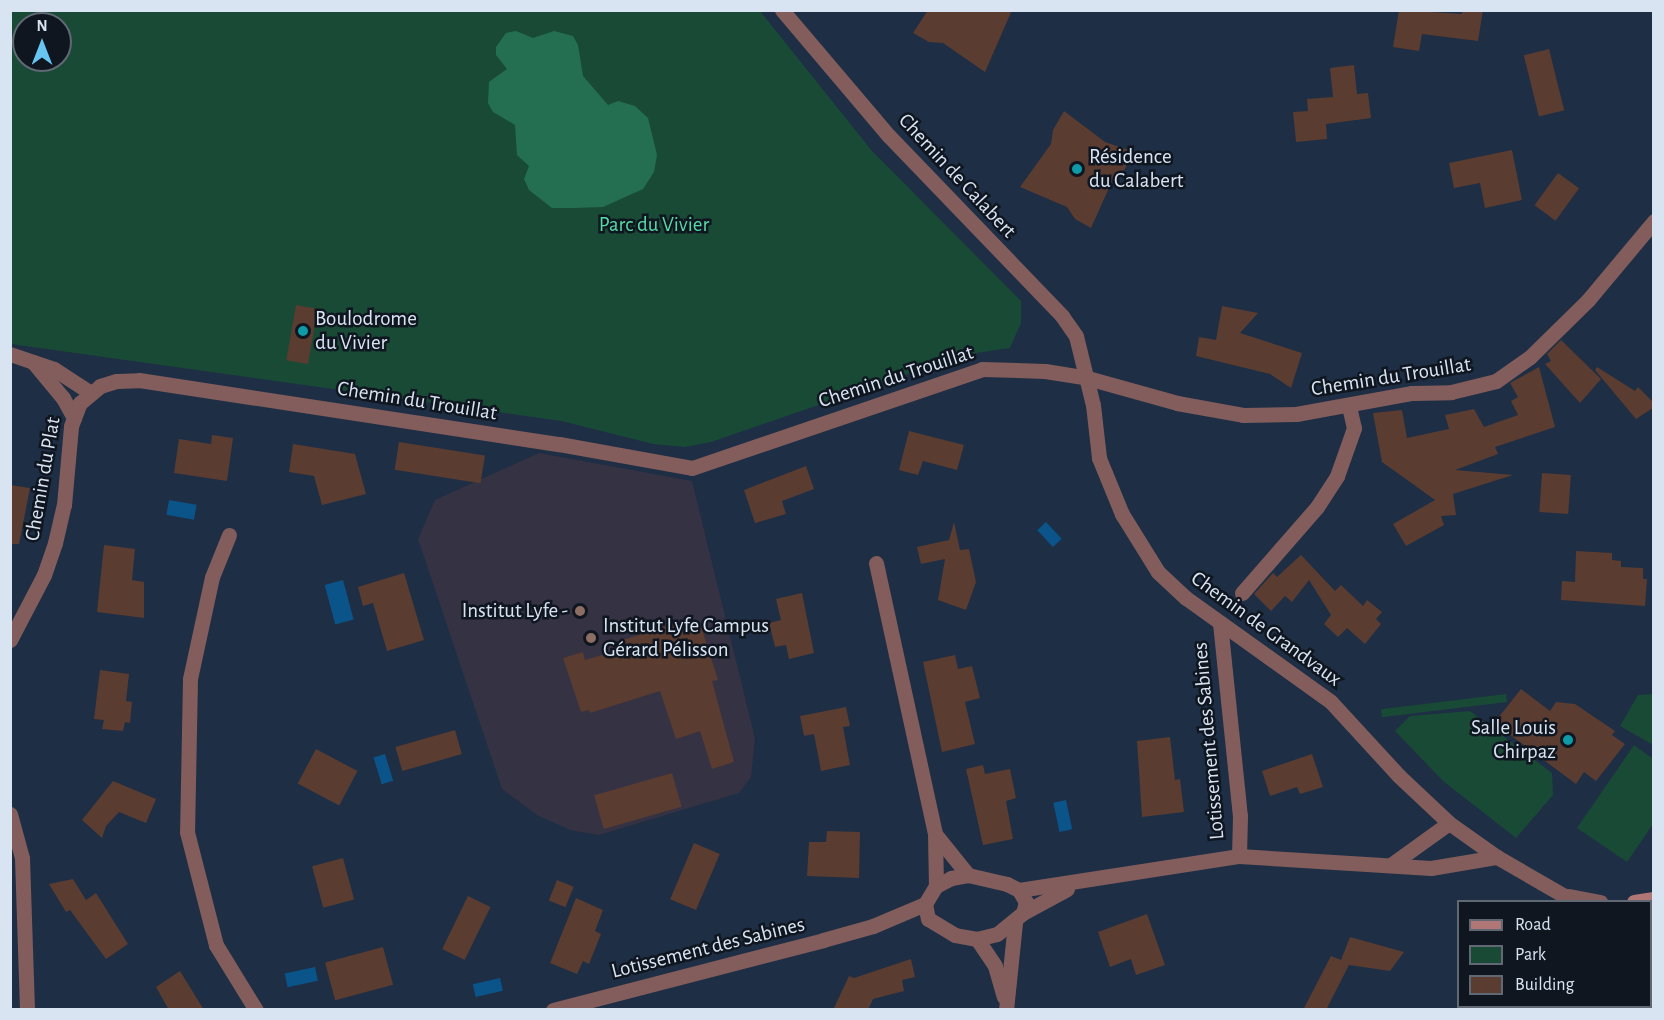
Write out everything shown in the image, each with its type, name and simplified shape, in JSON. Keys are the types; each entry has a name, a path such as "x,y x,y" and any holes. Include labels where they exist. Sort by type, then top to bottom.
{"street":[{"name":"Chemin de Calabert","path":"782,10 889,136 1062,316 1080,346 1084,377"},
{"name":"Chemin du Trouillat","path":"91,393 116,381 139,380 559,444 692,468 982,369 1045,371 1084,377 1177,403 1243,415 1349,407 1412,393 1451,392 1496,381 1530,357 1588,300 1653,221"},
{"path":"10,354 54,369 91,393"},
{"path":"33,362 63,398 74,418"},
{"name":"Chemin de Grandvaux","path":"1084,377 1093,405 1099,458 1137,543 1158,572 1220,623 1331,702 1449,823 1497,857 1572,899"},
{"name":"Chemin du Plat","path":"10,640 44,575 55,543 64,505 74,418 80,403 91,393"},
{"path":"1242,593 1317,507 1337,477 1354,428 1349,407"},
{"path":"229,535 212,577 190,679 187,832 216,945 256,1010"},
{"path":"876,563 935,834 936,886 926,911 940,930 977,939 996,966 1006,1007"},
{"name":"Lotissement des Sabines","path":"1220,623 1240,816 1239,856"},
{"path":"10,814 22,858 27,1010"},
{"path":"1392,864 1449,823"},
{"path":"935,834 968,875 951,878 936,886"},
{"name":"Lotissement des Sabines","path":"968,875 1007,884 1019,890 1101,880 1239,856 1431,868 1497,857"},
{"name":"Lotissement des Sabines","path":"977,939 997,934 1064,890 1101,880"},
{"path":"1006,1007 1019,918 1026,902 1019,890"},
{"name":"Lotissement des Sabines","path":"553,1010 926,911"}],"shaded area":[{"name":"Institut Lyfe Campus Gérard Pélisson","path":"539,453 692,481 755,738 751,777 739,793 599,835 570,830 537,815 502,789 418,539 435,500"}],"green space":[{"name":"Parc du Vivier","path":"10,11 760,11 872,151 1021,301 1021,323 1010,348 963,355 711,442 685,447 653,444 561,421 11,344"},
{"path":"516,31 533,38 554,31 573,36 578,45 583,76 608,105 618,101 635,106 648,118 657,155 654,172 643,189 603,207 574,208 552,208 529,190 524,179 529,166 517,155 515,125 493,112 488,103 489,82 507,69 496,55 496,47 506,33"},
{"path":"1506,694 1507,702 1382,717 1381,709"},
{"path":"1654,694 1653,745 1620,726 1638,695"},
{"path":"1470,711 1552,773 1553,795 1516,838 1443,781 1395,731 1410,716"},
{"path":"1634,745 1653,759 1653,824 1627,862 1577,828"}],"water":[{"path":"169,500 197,505 194,520 166,515"},
{"path":"1046,522 1062,539 1053,547 1037,530"},
{"path":"343,580 354,620 335,625 325,585"},
{"path":"385,754 393,781 382,784 374,758"},
{"path":"1066,800 1072,829 1060,832 1053,803"},
{"path":"315,967 318,981 288,987 285,973"},
{"path":"500,978 503,991 476,997 473,984"}],"building":[{"path":"928,10 1012,10 985,72 943,43 929,42 913,33"},
{"path":"1399,10 1462,14 1462,10 1483,10 1478,41 1422,34 1419,51 1393,47"},
{"path":"1549,49 1564,110 1539,116 1524,55"},
{"path":"1354,65 1357,94 1368,93 1371,118 1326,124 1327,139 1296,142 1293,112 1308,111 1307,99 1333,97 1330,68"},
{"name":"Résidence du Calabert","path":"1064,111 1105,142 1134,152 1124,170 1113,179 1091,228 1075,219 1067,207 1020,187 1051,144 1053,130"},
{"path":"1512,150 1522,200 1485,208 1480,183 1454,188 1449,163"},
{"path":"1558,173 1579,188 1556,221 1534,205"},
{"name":"Boulodrome du Vivier","path":"296,305 318,309 308,364 286,360"},
{"path":"1222,306 1258,313 1240,333 1302,353 1291,388 1270,374 1196,356 1199,337 1216,340"},
{"path":"1561,340 1601,379 1580,403 1545,364 1551,361 1547,354"},
{"path":"1539,367 1555,427 1495,447 1498,454 1455,470 1513,475 1453,494 1456,515 1441,516 1444,525 1406,546 1393,524 1435,500 1382,462 1373,413 1402,410 1407,438 1449,429 1445,415 1474,409 1484,427 1518,415 1511,401 1518,397 1510,383"},
{"path":"1597,367 1635,391 1638,387 1653,402 1653,408 1636,419 1595,370"},
{"path":"909,431 964,445 957,470 923,461 918,475 899,470"},
{"path":"212,435 233,438 227,481 174,473 179,439 211,444"},
{"path":"399,442 485,456 481,483 395,470"},
{"path":"293,444 355,454 366,494 322,505 314,476 289,472"},
{"path":"806,466 814,489 782,501 786,514 755,523 744,490"},
{"path":"1542,473 1571,475 1568,514 1539,512"},
{"path":"10,485 30,488 19,544 10,544"},
{"path":"954,522 960,550 969,549 976,582 966,610 938,600 945,559 921,564 917,547 949,540"},
{"path":"104,545 135,549 132,580 144,582 144,618 97,612"},
{"path":"1576,551 1612,553 1612,560 1621,561 1621,567 1643,568 1643,579 1647,579 1645,606 1561,600 1562,581 1575,582"},
{"path":"1301,555 1335,591 1341,585 1363,606 1367,600 1382,612 1376,619 1381,624 1365,644 1347,628 1338,637 1324,624 1331,615 1309,580 1292,602 1285,596 1271,611 1254,594 1273,573 1277,577"},
{"path":"404,573 424,640 387,651 373,603 363,606 358,587"},
{"path":"802,593 814,653 789,659 786,645 775,647 769,623 781,620 776,599"},
{"path":"673,624 676,634 701,626 718,680 712,681 734,762 712,769 700,731 676,739 660,691 590,713 589,710 581,712 563,658 583,652 585,660 626,648 623,640"},
{"path":"955,655 958,669 972,666 980,698 965,702 975,744 942,752 923,662"},
{"path":"100,670 129,674 126,701 132,702 130,723 125,722 123,731 102,729 104,720 94,719"},
{"name":"Salle Louis Chirpaz","path":"1521,689 1550,711 1556,702 1575,704 1615,731 1612,735 1625,744 1596,781 1584,772 1576,784 1494,723"},
{"path":"846,707 850,726 843,727 850,765 821,771 814,734 804,736 800,716"},
{"path":"455,730 462,754 402,771 395,747"},
{"path":"1170,737 1175,780 1180,779 1184,812 1142,817 1137,741"},
{"path":"316,749 357,771 339,806 298,783"},
{"path":"1312,754 1323,787 1300,794 1297,787 1270,796 1262,771"},
{"path":"983,765 985,774 1010,769 1016,798 1006,801 1013,839 983,845 966,769"},
{"path":"672,773 682,807 604,829 594,795"},
{"path":"113,781 156,799 146,823 119,812 106,826 102,838 82,820"},
{"path":"827,831 860,832 859,878 807,876 809,842 826,842"},
{"path":"694,843 720,854 696,910 670,899"},
{"path":"343,858 354,900 323,908 312,866"},
{"path":"73,879 86,900 96,893 128,944 106,959 70,910 66,912 49,884"},
{"path":"557,880 574,887 565,907 549,900"},
{"path":"468,896 490,907 465,960 442,949"},
{"path":"576,898 603,910 595,931 601,934 589,964 583,961 577,974 550,963"},
{"path":"1147,914 1165,965 1136,975 1131,959 1110,967 1098,932"},
{"path":"1350,937 1404,952 1390,971 1349,965 1326,1010 1303,1010 1331,956 1341,960"},
{"path":"383,947 393,985 335,1000 325,963"},
{"path":"911,959 915,977 902,980 904,991 873,999 868,1010 833,1010 849,976 854,978"},
{"path":"180,971 204,1010 169,1010 156,987"}],"place":[{"name":"Résidence du Calabert","path":"1077,169"},
{"name":"Boulodrome du Vivier","path":"303,331"},
{"name":"Institut Lyfe -","path":"580,611"},
{"name":"Institut Lyfe Campus Gérard Pélisson","path":"591,638"},
{"name":"Salle Louis Chirpaz","path":"1568,740"}]}
